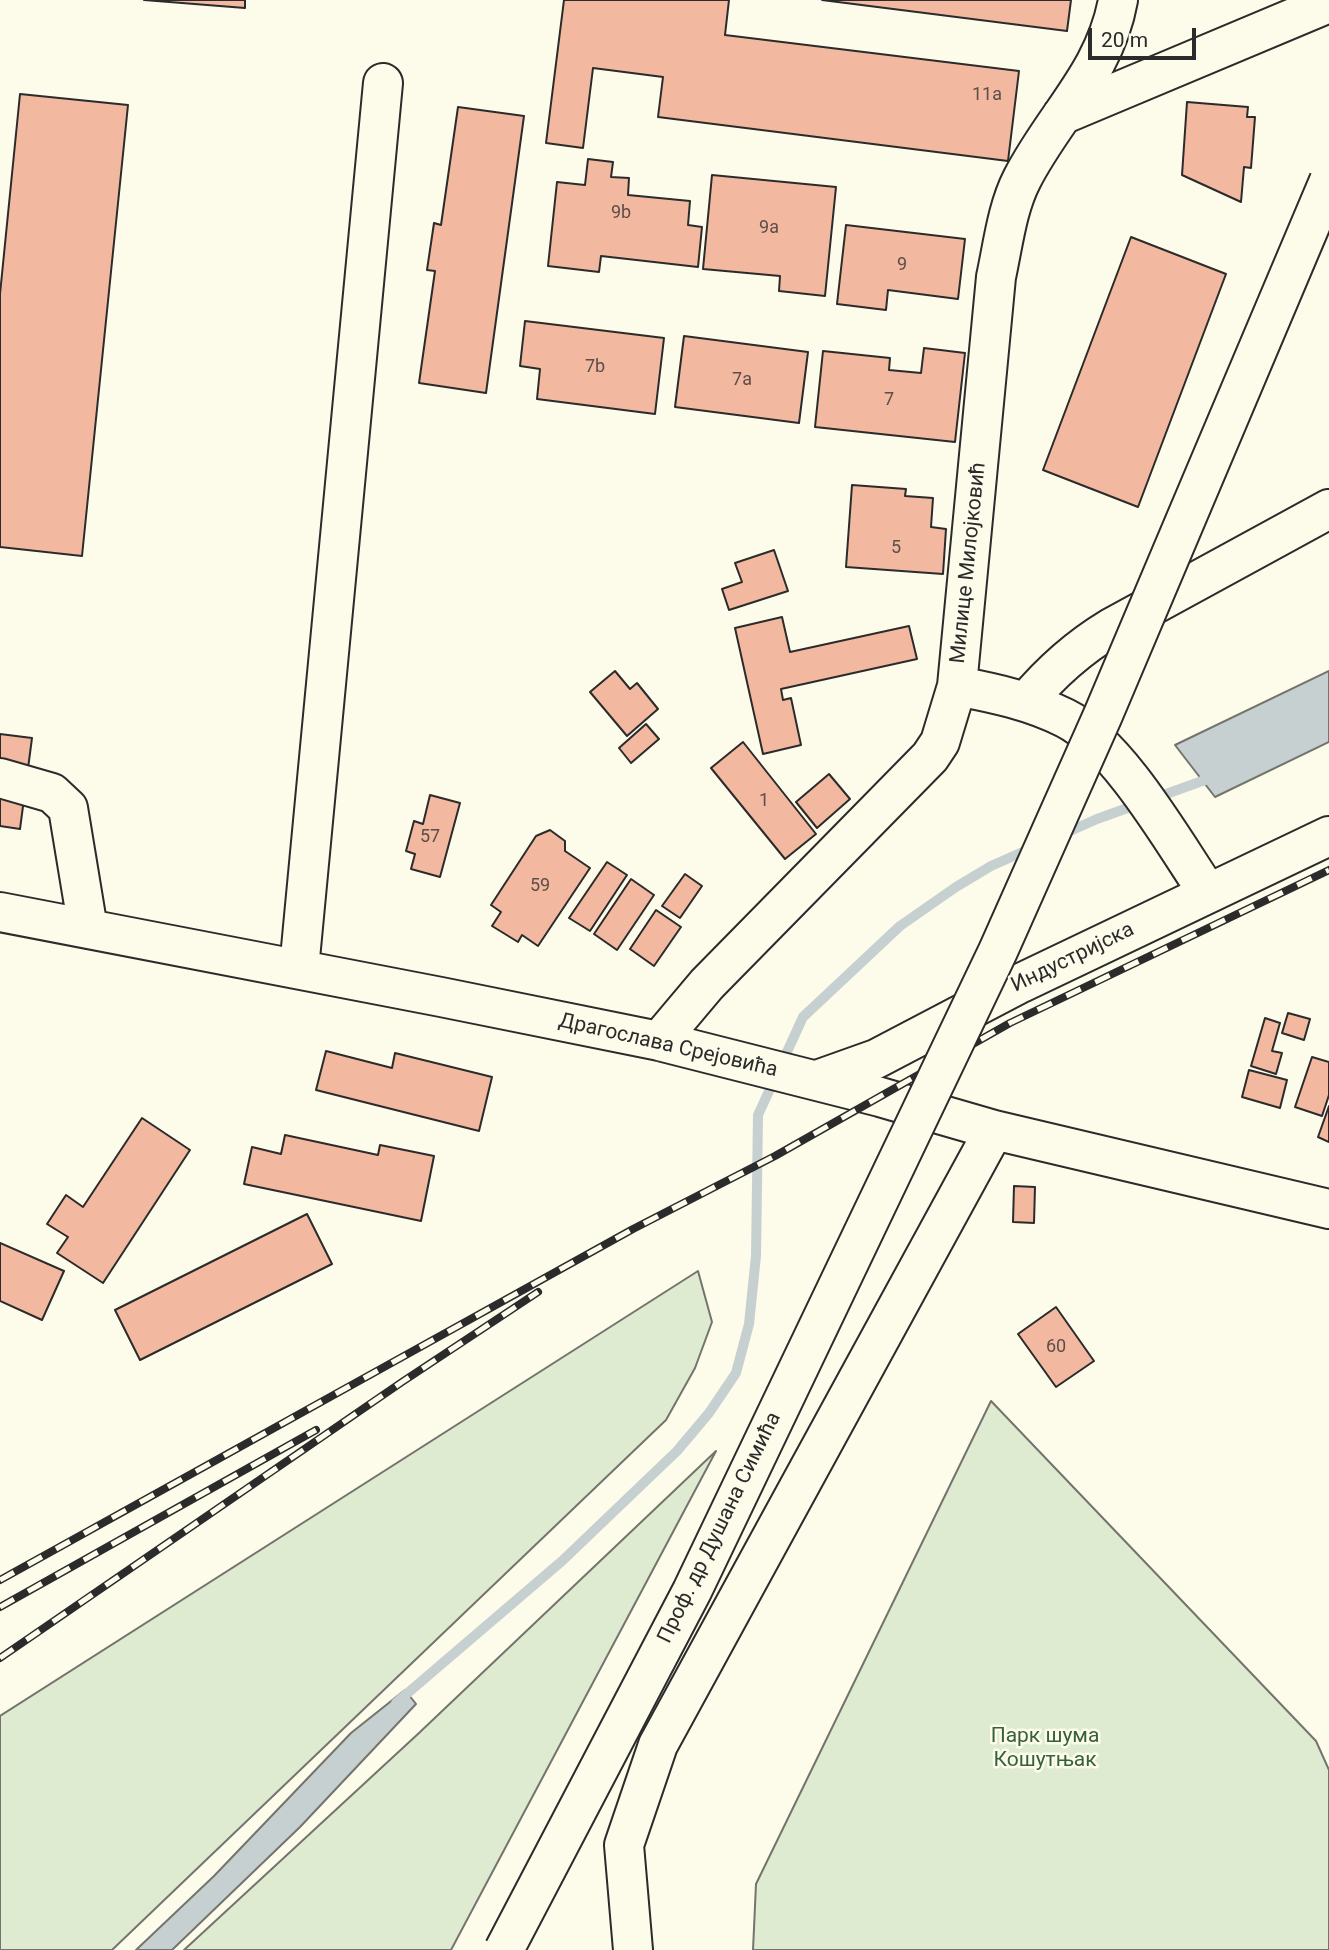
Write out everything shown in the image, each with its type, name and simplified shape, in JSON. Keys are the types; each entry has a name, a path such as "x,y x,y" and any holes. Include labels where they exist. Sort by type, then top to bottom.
{"street":[{"name":"Милице Милојковић","path":"659,1041 707,984 930,757 940,742 957,686 996,277 1006,227 1021,180 1107,42 1118,0"},
{"path":"1062,116 1329,3"},
{"path":"299,970 383,83"},
{"name":"Проф. др Душана Симића","path":"504,1950 692,1591 998,951 1103,715 1329,181"},
{"path":"1026,702 1047,677 1082,646 1329,509"},
{"path":"957,686 1026,702 1066,718 1083,730 1133,782 1208,892"},
{"path":"0,778 52,793 68,808 88,929"},
{"name":"Индустријска","path":"806,1078 876,1059 1021,983 1329,836"},
{"name":"Драгослава Срејовића","path":"0,912 659,1041 744,1061 995,1130 1329,1209"},
{"path":"633,1950 624,1845 658,1745 995,1130"}],"green space":[{"path":"698,1271 712,1322 695,1368 666,1420 112,1950 0,1950 0,1716"},
{"name":"Парк шума Кошутњак","path":"991,1401 1316,1741 1329,1770 1329,1950 753,1950 756,1884"},
{"path":"716,1451 451,1950 184,1950 419,1733"}],"shaded area":[{"path":"1329,671 1329,742 1215,797 1175,745"},
{"path":"405,1690 416,1704 300,1827 172,1950 136,1950 214,1876 351,1733"}],"building":[{"path":"144,0 245,0 245,8"},
{"path":"564,0 729,0 725,35 1019,71 1008,161 658,117 663,77 593,68 583,148 546,143"},
{"path":"822,0 1071,0 1067,31"},
{"path":"20,94 128,105 82,556 0,547 0,294"},
{"path":"1187,102 1248,107 1247,117 1255,117 1251,168 1244,167 1241,202 1182,175"},
{"path":"458,107 524,116 486,393 419,383 435,271 427,270 434,223 441,225"},
{"path":"588,159 613,162 611,177 629,178 628,195 690,201 688,225 702,227 698,267 601,256 599,272 548,266 557,182 585,185"},
{"path":"712,175 836,187 825,296 779,291 780,276 703,269"},
{"path":"846,225 965,239 958,299 888,290 886,310 837,304"},
{"path":"1131,237 1226,274 1138,507 1043,470"},
{"path":"525,321 664,338 655,414 537,399 540,369 520,366"},
{"path":"684,336 808,352 799,423 675,407"},
{"path":"924,348 965,353 955,442 815,427 823,351 890,358 889,370 921,373"},
{"path":"852,485 906,489 905,496 933,498 931,527 946,529 943,574 846,567"},
{"path":"774,550 788,591 729,610 722,589 742,582 735,563"},
{"path":"782,617 790,652 909,626 917,659 781,689 783,700 791,698 801,745 763,754 735,628"},
{"path":"615,671 630,689 637,683 658,709 627,736 590,692"},
{"path":"646,724 659,739 631,763 619,748"},
{"path":"0,734 32,738 20,829 0,826"},
{"path":"743,742 816,834 785,859 711,768"},
{"path":"829,774 850,799 817,828 796,802"},
{"path":"430,795 460,803 440,877 411,869 415,854 406,851 414,821 423,824"},
{"path":"550,830 565,841 565,851 590,868 538,946 522,935 518,942 492,926 501,912 491,905 536,836"},
{"path":"607,862 627,875 590,931 569,918"},
{"path":"685,874 702,886 680,918 662,906"},
{"path":"631,879 654,895 617,950 594,934"},
{"path":"656,910 681,927 654,966 630,949"},
{"path":"1288,1013 1310,1019 1304,1040 1282,1033"},
{"path":"1265,1018 1280,1023 1272,1051 1282,1053 1276,1074 1251,1066"},
{"path":"326,1051 392,1068 395,1053 492,1077 479,1131 316,1090"},
{"path":"1312,1057 1329,1062 1329,1095 1322,1116 1295,1107"},
{"path":"1249,1070 1287,1080 1280,1108 1242,1097"},
{"path":"1329,1106 1329,1142 1318,1137"},
{"path":"142,1118 190,1150 103,1283 57,1253 68,1237 47,1224 66,1195 83,1207"},
{"path":"285,1135 378,1155 380,1145 434,1156 421,1221 244,1184 252,1147 281,1154"},
{"path":"1014,1186 1035,1187 1034,1223 1013,1222"},
{"path":"307,1214 332,1264 140,1360 115,1310"},
{"path":"0,1243 64,1271 42,1320 0,1301"},
{"path":"1056,1307 1094,1361 1056,1387 1018,1334"}],"waterway":[{"path":"1061,835 1097,819 1216,776"},
{"path":"396,1703 562,1561 677,1451 709,1413 736,1373 749,1324 756,1256 758,1115 803,1017 900,926 991,866 1034,847"}],"railway":[{"path":"0,1580 633,1229 775,1156 1010,1023 1329,870"},
{"path":"0,1658 538,1292"},
{"path":"0,1607 316,1430"}]}
